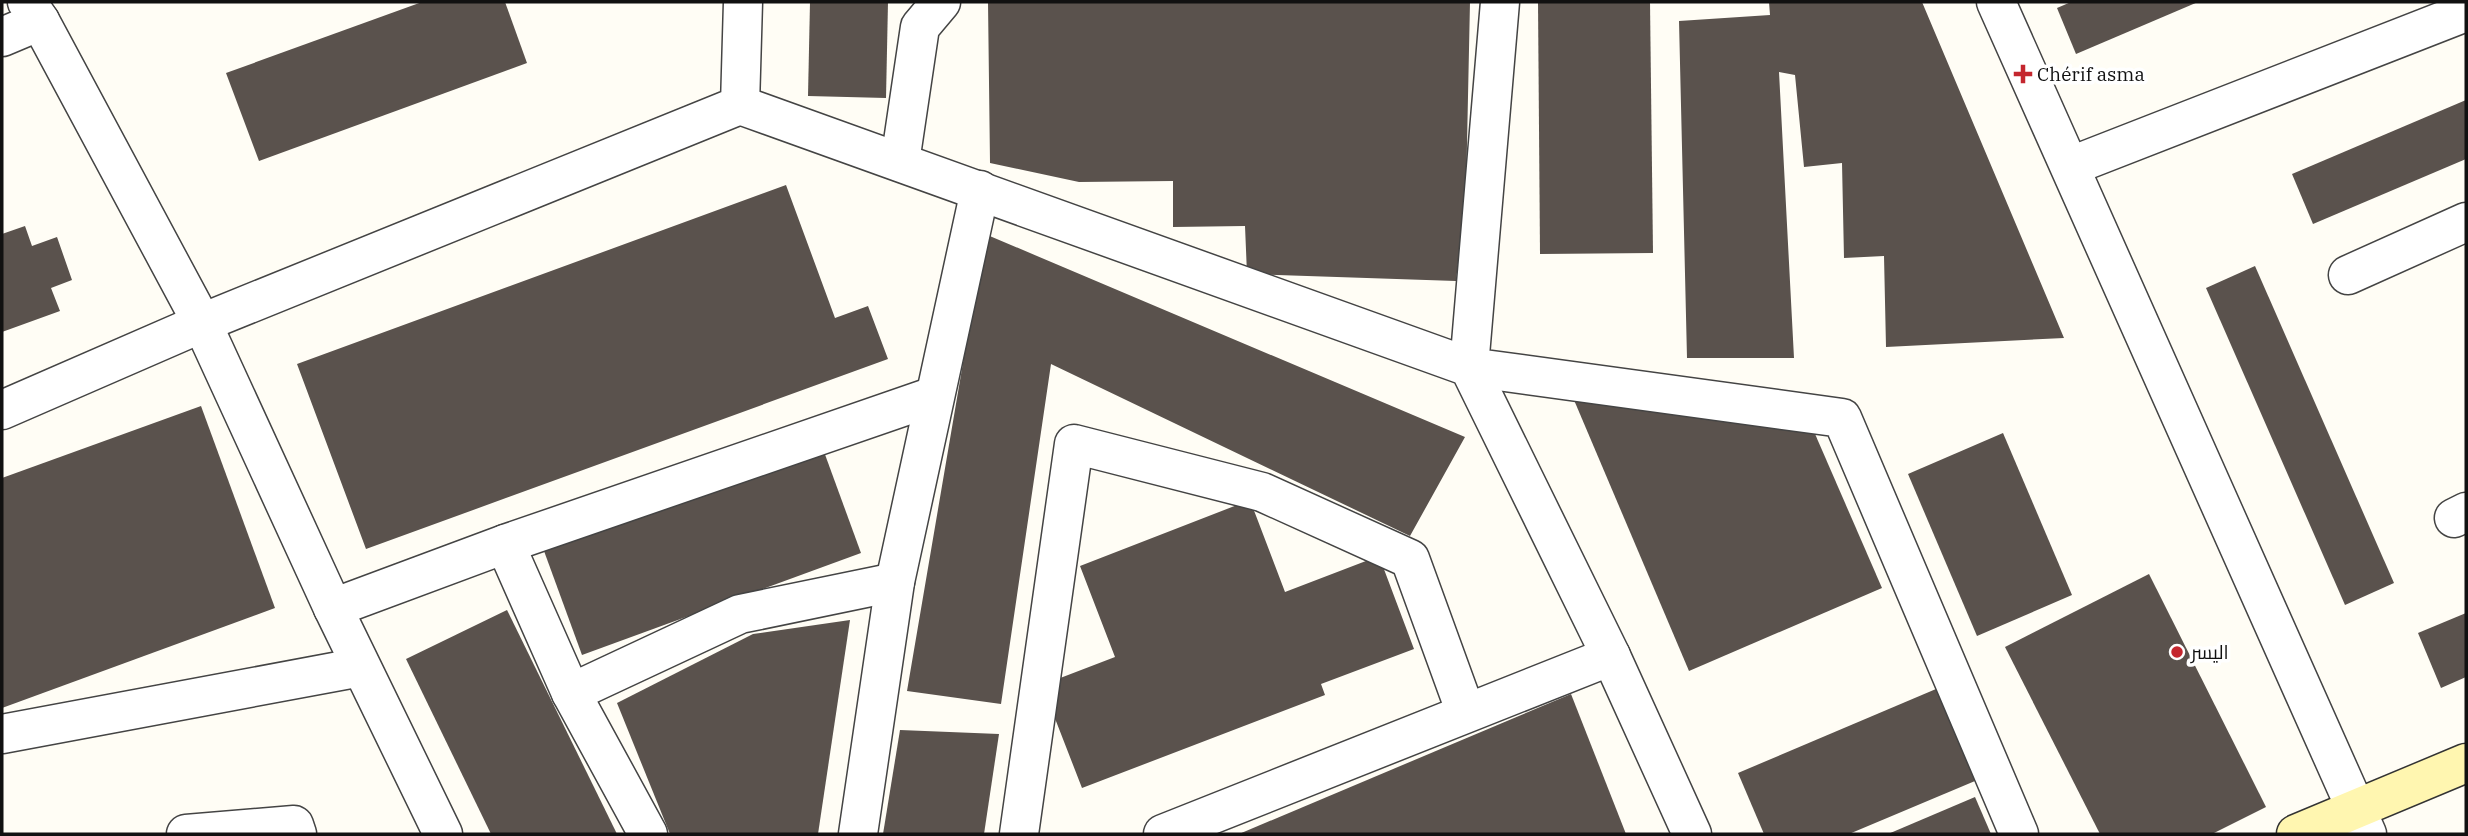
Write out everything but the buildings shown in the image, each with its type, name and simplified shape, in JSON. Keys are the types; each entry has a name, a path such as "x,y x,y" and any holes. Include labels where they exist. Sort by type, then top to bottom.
{"main road":[{"path":"2297,834 2361,822 2466,763"}],"street":[{"path":"740,106 743,2"},
{"path":"900,162 920,27 941,2"},
{"path":"1500,2 1469,367 1611,656 1692,834"},
{"path":"1996,2 2361,822"},
{"path":"2,37 33,12 202,323 333,608 443,834"},
{"path":"2071,166 2466,12"},
{"path":"2,410 202,323 740,106 1469,367 1842,418 2019,834"},
{"path":"858,834 895,582 980,190"},
{"path":"2348,275 2466,222"},
{"path":"333,608 505,544 934,396"},
{"path":"1019,834 1074,444 1262,492 1410,559 1466,713"},
{"path":"505,544 571,693 648,834"},
{"path":"571,693 740,614 895,582"},
{"path":"1163,834 1611,656"},
{"path":"2,734 361,667"},
{"path":"186,834 294,825 297,834"}],"place":[{"name":"Chérif asma","path":"2023,74"},
{"name":"اليسر","path":"2177,652"}]}
